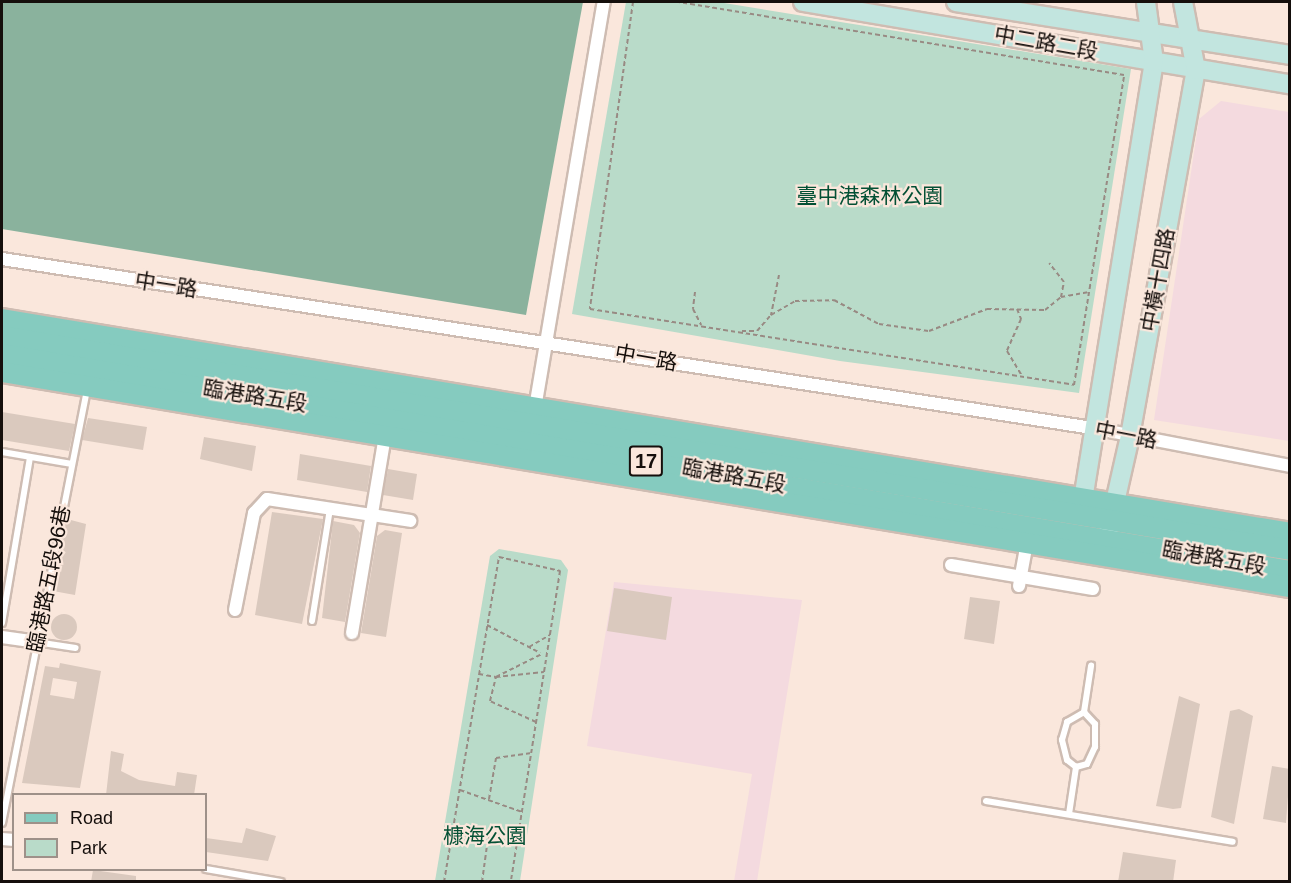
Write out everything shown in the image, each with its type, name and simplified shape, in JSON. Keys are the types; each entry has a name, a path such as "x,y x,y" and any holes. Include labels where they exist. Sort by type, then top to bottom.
{"main road":[{"name":"臨港路五段","path":"2,319 93,360 1108,531 1290,571"},
{"name":"臨港路五段","path":"2,336 385,435 531,432"},
{"name":"臨港路五段","path":"2,354 93,360 1108,531 1290,550"},
{"name":"臨港路五段","path":"2,372 93,360"},
{"name":"臨港路五段","path":"1108,531 1290,533"},
{"name":"臨港路五段","path":"1108,531 1290,587"}],"street":[{"path":"531,432 603,2"},
{"name":"中二路二段","path":"803,2 1196,70 1290,84"},
{"name":"中二路二段","path":"956,2 1290,56"},
{"name":"中橫十四路","path":"1078,526 1154,62 1146,2"},
{"name":"中橫十四路","path":"1108,531 1130,436 1196,70 1193,40 1183,2"},
{"name":"中一路","path":"2,259 547,341 844,393 1093,428 1290,466"},
{"path":"352,633 385,435"},
{"path":"235,610 258,504 272,498 410,521"},
{"path":"1021,582 1031,518"},
{"path":"951,565 1021,582 1093,589"},
{"path":"2,637 36,642"}],"lane":[{"name":"臨港路五段96巷","path":"2,823 93,360"},
{"path":"2,452 72,464"},
{"path":"2,623 30,457"},
{"path":"312,621 330,508"},
{"path":"36,642 76,648"},
{"path":"1084,712 1091,666"},
{"path":"1076,768 1067,760 1062,740 1067,722 1084,712"},
{"path":"1076,768 1087,764 1095,747 1095,724 1084,712"},
{"path":"1069,814 1076,768"},
{"path":"986,801 1233,842"},
{"path":"207,869 280,882"}],"path":[{"path":"633,2 590,309 1074,385 1124,75 677,2"},
{"path":"1049,263 1064,282 1061,297"},
{"path":"771,315 779,275"},
{"path":"695,292 693,309 702,326"},
{"path":"732,331 757,331 771,315 795,301 834,300 879,324 929,331 987,309 1045,310 1061,297 1089,292"},
{"path":"1017,309 1021,319 1007,351 1023,377"},
{"path":"444,882 500,557 560,569 511,882"},
{"path":"487,625 542,654 496,677 490,701 536,722"},
{"path":"529,647 550,635"},
{"path":"479,674 496,677 544,672"},
{"path":"489,798 496,758 531,753"},
{"path":"459,790 489,798 522,812"},
{"path":"482,882 488,838 519,833"}],"shaded area":[{"path":"1221,101 1289,112 1289,441 1154,420 1199,119"},
{"path":"614,582 802,600 757,881 734,881 752,774 587,746"}],"green space":[{"path":"2,2 583,2 526,315 2,229"},
{"name":"臺中港森林公園","path":"626,2 718,2 1131,69 1079,393 840,361 572,314"},
{"name":"槺海公園","path":"499,549 561,560 568,570 520,881 435,881 490,556"}],"building":[{"path":"2,412 75,424 69,451 2,440"},
{"path":"88,418 147,427 143,450 82,440"},
{"path":"204,437 256,446 252,471 200,459"},
{"path":"300,454 371,466 367,492 297,480"},
{"path":"388,469 417,474 413,500 383,495"},
{"path":"272,512 323,519 302,624 255,615"},
{"path":"67,519 86,524 75,595 53,591"},
{"path":"333,521 354,525 360,533 345,622 322,618"},
{"path":"385,530 402,533 386,637 361,633 377,536"},
{"path":"614,588 672,597 666,640 607,631"},
{"path":"970,597 1000,601 994,644 964,639"},
{"path":"64,614 73,618 77,627 73,636 64,640 55,636 51,627 55,618"},
{"path":"60,663 101,671 80,788 22,783 45,666 59,668","holes":["53,678 77,682 74,699 50,695"]},
{"path":"1179,696 1200,704 1181,808 1173,809 1156,806"},
{"path":"1239,709 1253,716 1234,824 1211,817 1230,711"},
{"path":"111,751 124,754 121,771 139,780 175,786 177,772 197,775 194,793 106,793"},
{"path":"1272,766 1290,769 1286,823 1263,819"},
{"path":"246,828 276,836 268,861 207,852 207,838 242,843"},
{"path":"1123,852 1176,860 1173,882 1118,882"},
{"path":"93,871 136,876 136,882 91,882"}]}
